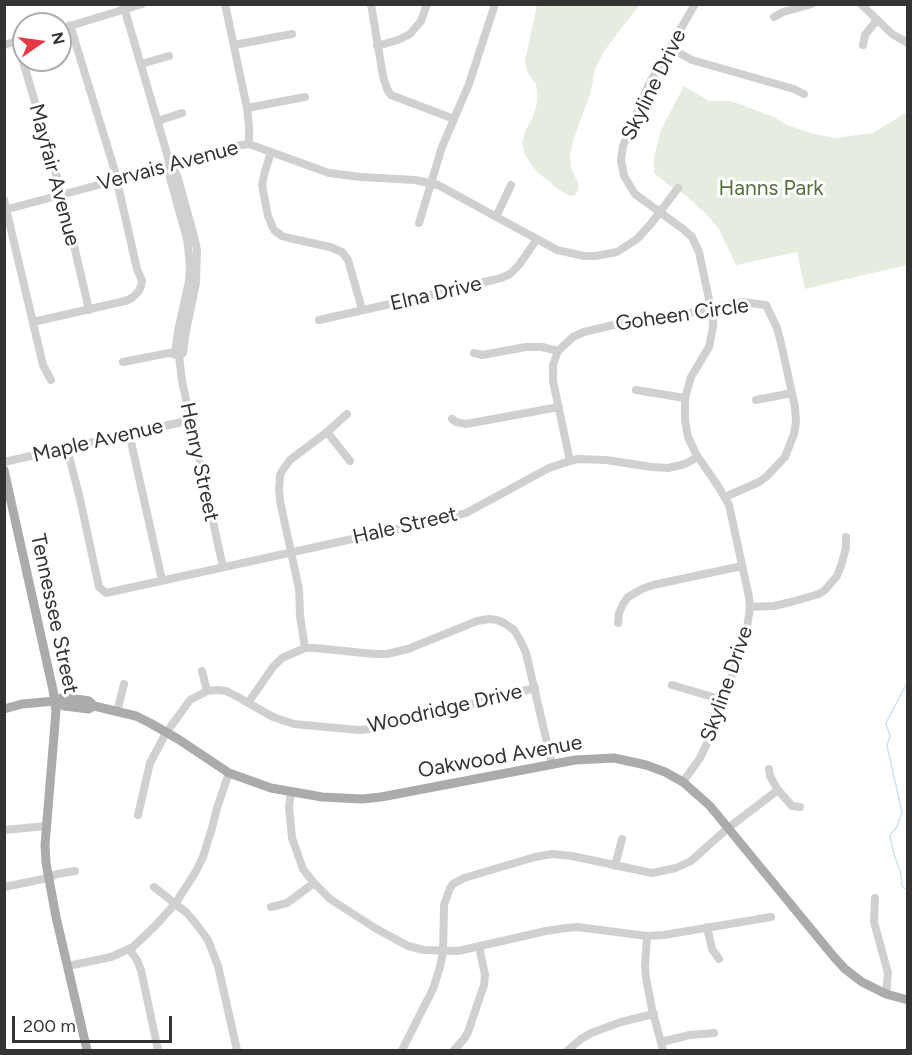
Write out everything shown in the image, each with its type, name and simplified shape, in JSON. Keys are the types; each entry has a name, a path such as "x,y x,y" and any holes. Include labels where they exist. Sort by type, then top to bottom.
{"main road":[{"name":"Tennessee Street","path":"4,470 55,701 45,845 48,878 87,1050"},
{"name":"Oakwood Avenue","path":"4,709 22,704 55,701 63,697 89,701 94,706 136,716 178,739 229,773 271,788 322,797 372,798 592,758 630,761 646,765 683,782 710,806 845,969 862,982 886,994 908,1000"}],"street":[{"path":"72,24 124,7 142,4"},
{"path":"225,4 247,108 249,144"},
{"path":"371,4 383,76 391,95 454,119"},
{"path":"377,46 410,34 421,21 427,4"},
{"path":"419,223 442,147 469,84 495,4"},
{"name":"Skyline Drive","path":"683,782 704,750 746,635 750,607 729,505 698,457 686,428 685,398 691,377 711,340 713,327 711,308 696,244 683,229 641,199 630,188 624,176 621,153 649,84 695,4"},
{"path":"774,17 783,12 812,4"},
{"path":"861,4 892,34 908,43"},
{"name":"Henry Street","path":"124,7 170,164 170,177 187,238 189,281 175,352 179,356 190,420 223,567"},
{"path":"863,45 864,35 877,20"},
{"path":"33,322 132,298 139,291 142,282 117,180 72,32"},
{"path":"234,45 292,34"},
{"path":"670,48 692,60 794,89 804,94"},
{"path":"141,64 169,56"},
{"name":"Mayfair Avenue","path":"29,72 62,194 89,310"},
{"path":"247,108 305,96"},
{"path":"158,121 182,113"},
{"name":"Vervais Avenue","path":"6,209 249,144 335,174 431,183 447,189 557,250 584,256 617,252 637,239 678,188"},
{"path":"271,152 262,185 268,216 274,230 282,236 342,252 348,260 362,309"},
{"path":"496,217 512,185"},
{"path":"4,200 43,364 51,380"},
{"name":"Elna Drive","path":"319,320 501,278 510,274 519,265 537,239"},
{"name":"Goheen Circle","path":"558,351 573,337 584,332 622,323 657,320 742,302 766,305 777,328 795,406 796,422 785,457 759,482 725,497"},
{"path":"474,353 482,355 534,347 558,351 553,365 553,381 570,460"},
{"path":"123,362 169,353 179,356"},
{"path":"636,390 685,398"},
{"path":"756,400 792,393"},
{"path":"452,419 466,424 559,407"},
{"path":"305,648 298,589 280,501 280,476 290,460 347,414"},
{"name":"Maple Avenue","path":"4,462 190,420"},
{"path":"327,432 350,461"},
{"path":"129,433 162,580"},
{"name":"Hale Street","path":"67,448 81,499 99,587 106,593 466,513 549,468 570,460 606,460 668,468 685,464 698,457"},
{"path":"750,607 774,606 819,594 825,590 837,576 841,566 846,548 846,537"},
{"path":"618,622 619,613 628,597 642,589 742,566"},
{"path":"248,703 282,658 305,648 387,654 408,649 477,621 496,620 504,622 514,630 526,653 552,764"},
{"path":"138,815 150,763 166,733 190,700 207,692 202,671"},
{"path":"117,712 124,684"},
{"path":"672,685 723,700"},
{"name":"Woodridge Drive","path":"207,692 226,691 273,717 294,724 358,730 535,688"},
{"path":"769,769 770,776 778,790 792,806 800,807"},
{"path":"68,966 111,957 129,949 144,938 175,904 203,857 229,773"},
{"path":"402,1050 433,989 440,967 443,951 443,915 446,896 453,884 464,878 552,854 652,873 676,868 690,861 728,828 778,790"},
{"path":"291,792 289,807 292,838 303,869 330,899 358,918 408,946 424,950 458,951 546,931 577,927 647,936 664,935 771,917"},
{"path":"4,830 46,826"},
{"path":"615,866 622,839"},
{"path":"4,887 75,871"},
{"path":"271,907 287,903 314,883"},
{"path":"154,887 187,914 212,947 237,1050"},
{"path":"875,898 874,922 888,973 886,994"},
{"path":"708,927 711,949 719,959"},
{"path":"647,936 645,968 662,1046 690,1035 714,1033"},
{"path":"454,1050 468,1032 484,985 485,975 479,946"},
{"path":"129,949 141,970 158,1050"},
{"path":"568,1050 591,1033 621,1022 654,1014"}],"green space":[{"path":"537,5 639,5 605,50 595,69 591,91 570,155 571,167 579,186 575,195 570,196 536,171 526,157 522,144 538,96 536,84 527,72 525,61"},
{"name":"Hanns Park","path":"684,86 709,101 731,101 774,117 787,125 835,138 873,133 907,112 907,265 805,289 797,252 736,265 719,229 708,216 684,194 654,173 654,157 661,130"}],"waterway":[{"path":"908,681 886,723 890,736 887,746 902,812 897,827 890,835 902,886 908,891"}]}
